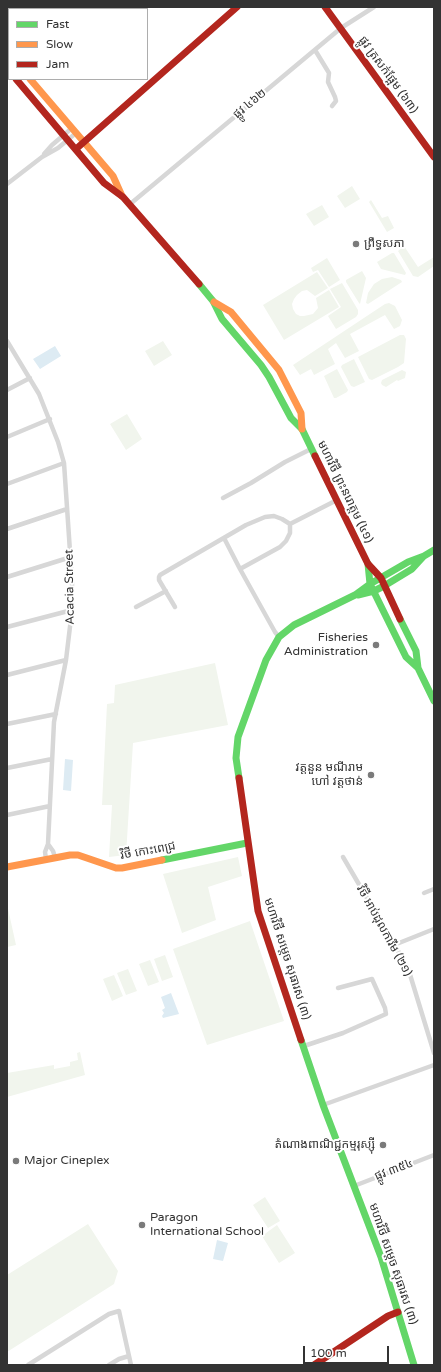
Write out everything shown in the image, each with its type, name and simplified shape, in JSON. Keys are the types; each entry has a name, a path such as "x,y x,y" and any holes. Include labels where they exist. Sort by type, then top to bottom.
{"main road":[{"path":"76,150 237,7"},
{"name":"ផ្លូវ ត្រសក់ផ្អែម (៦៣)","path":"325,7 434,157"},
{"name":"មហាវិថី ព្រះនរោត្តម (៤១)","path":"17,80 104,183 123,197 213,301 222,319 265,371 291,418 302,429 368,564 381,578 416,651 418,668 434,701"},
{"name":"មហាវិថី ព្រះនរោត្តម (៤១)","path":"31,80 113,176 123,197"},
{"name":"មហាវិថី ព្រះនរោត្តម (៤១)","path":"213,301 231,312 271,359 283,378 301,413 302,429"},
{"path":"424,556 434,550"},
{"name":"មហាវិថី សម្តេច សុធារស (៣)","path":"414,1365 381,1257 323,1104 258,912 236,770 236,746 266,660 279,637 294,625 355,595 370,584 408,562 424,556"},
{"name":"មហាវិថី សម្តេច សុធារស (៣)","path":"355,595 374,591 384,586 412,569 424,556"},
{"name":"មហាវិថី ព្រះនរោត្តម (៤១)","path":"368,564 370,584 406,657 418,668"},
{"name":"វិថី កោះពេជ្រ","path":"7,867 54,857 78,855 116,868 122,868 247,843"},
{"path":"314,1365 388,1316 398,1312"}],"street":[{"name":"ផ្លូវ ៤៦២","path":"129,204 341,28 374,7"},
{"path":"315,50 329,73 328,82 336,101 332,106"},
{"path":"7,184 42,157 56,149 74,130"},
{"path":"42,157 52,145 66,137"},
{"name":"Acacia Street","path":"7,341 39,394 50,419 64,463 71,557 72,610 66,660 56,714 52,759 48,844 45,852 46,859"},
{"path":"7,390 30,378"},
{"path":"7,437 50,419"},
{"path":"223,498 312,448"},
{"path":"7,484 64,463"},
{"path":"290,524 337,500"},
{"path":"7,529 67,509"},
{"path":"175,607 160,580 160,575 246,525 265,517 274,516 290,524"},
{"path":"240,569 280,547 286,541 290,533 290,524"},
{"path":"224,538 279,637"},
{"path":"7,578 71,557"},
{"path":"136,607 166,591"},
{"path":"7,627 72,610"},
{"path":"7,675 66,660"},
{"path":"7,724 56,714"},
{"path":"7,768 52,759"},
{"path":"7,814 50,806"},
{"name":"Acacia Street","path":"48,844 53,851 54,857"},
{"name":"វិថី អាប់ដុលការីម (២១)","path":"343,857 408,968 434,1053"},
{"path":"424,893 434,889"},
{"path":"394,945 434,929"},
{"path":"304,1046 343,1033 386,1014 385,1008 372,979 338,988"},
{"path":"323,1104 434,1065"},
{"name":"ផ្លូវ ៣៥៤","path":"354,1186 434,1155"},
{"path":"28,1365 109,1314 119,1311 131,1365"},
{"path":"109,1365 119,1358 129,1356"}],"shaded area":[{"path":"352,186 360,199 345,208 337,196"},
{"path":"371,200 382,218 388,216 394,228 387,232 369,202"},
{"path":"322,205 329,217 314,226 306,214"},
{"path":"404,246 418,267 434,257 434,266 418,277 413,276 398,251"},
{"path":"394,253 406,273 405,275 381,269 377,262"},
{"path":"327,258 340,280 329,287 318,270 313,272 311,268"},
{"path":"362,271 366,278 360,304 346,280"},
{"path":"317,272 328,288 315,296 307,290 302,291 297,295 292,304 296,314 304,316 313,314 318,308 316,298 329,290 339,307 284,340 263,305"},
{"path":"392,277 401,280 402,282 368,304 366,303 368,293 374,284 382,279"},
{"path":"342,283 358,310 358,314 356,317 336,329 328,316 341,307 330,289"},
{"path":"389,303 395,306 402,320 400,326 394,329 385,315 350,334 359,351 345,358 336,343 328,349 335,364 314,375 311,369 300,375 293,365 385,304"},
{"path":"400,335 404,335 406,339 404,363 372,380 369,379 358,357"},
{"path":"163,341 172,355 154,366 145,351"},
{"path":"55,346 61,356 40,369 33,359"},
{"path":"354,359 365,382 354,387 351,386 341,367"},
{"path":"337,369 348,390 347,392 334,398 324,376"},
{"path":"402,370 406,372 405,378 398,381 397,380 386,387 382,385 382,380"},
{"path":"127,414 142,439 126,450 110,424"},
{"path":"215,663 228,725 133,743 126,855 109,857 112,805 102,805 107,704 114,703 115,685"},
{"path":"65,759 73,760 71,791 63,790"},
{"path":"238,857 242,876 208,887 216,920 182,933 163,874"},
{"path":"7,904 16,945 7,947"},
{"path":"250,921 284,1021 207,1045 173,949"},
{"path":"165,955 173,977 162,981 154,959"},
{"path":"150,960 159,982 148,986 139,964"},
{"path":"128,969 137,991 126,995 117,973"},
{"path":"114,975 123,996 112,1001 103,979"},
{"path":"171,993 179,1014 163,1018 162,1016 164,1013 162,1010 165,1008 161,997"},
{"path":"80,1052 85,1075 7,1097 7,1073 54,1065 54,1069 70,1066 70,1062 78,1060 77,1053"},
{"path":"265,1197 280,1221 268,1228 253,1205"},
{"path":"88,1224 118,1271 114,1284 7,1352 7,1275"},
{"path":"277,1225 295,1253 279,1263 262,1236"},
{"path":"217,1240 228,1243 223,1261 213,1259"}],"traffic: fast":[{"path":"199,284 213,301 222,319 261,365 291,418 302,429 315,456"},
{"path":"239,778 236,758 238,737 266,660 279,637 294,625 355,595 370,584 408,562 424,556 434,550"},
{"path":"358,595 374,591 384,586 412,569 423,557"},
{"path":"368,564 370,584 406,657 418,668"},
{"path":"400,619 416,651 418,668 434,701"},
{"path":"162,860 247,843"},
{"path":"301,1040 323,1105 381,1257 414,1365"}],"traffic: slow":[{"path":"31,80 113,176 122,196"},
{"path":"214,302 231,312 279,370 301,413 302,429"},
{"path":"7,867 70,855 78,855 116,868 162,860"}],"traffic: jam":[{"path":"76,149 237,7"},
{"path":"325,7 434,157"},
{"path":"17,80 104,183 123,197 199,284"},
{"path":"315,456 368,564 381,578 400,619"},
{"path":"239,778 258,911 301,1040"},
{"path":"314,1365 388,1316 398,1312"}],"place":[{"name":"ព្រឹទ្ធសភា","path":"356,244"},
{"name":"Fisheries Administration","path":"376,645"},
{"name":"វត្តនួន មណីរាម ហៅ វត្តថាន់","path":"371,775"},
{"name":"តំណាងពាណិជ្ជកម្មរុស្ស៊ី","path":"383,1145"},
{"name":"Major Cineplex","path":"16,1161"},
{"name":"Paragon International School","path":"142,1225"}]}
